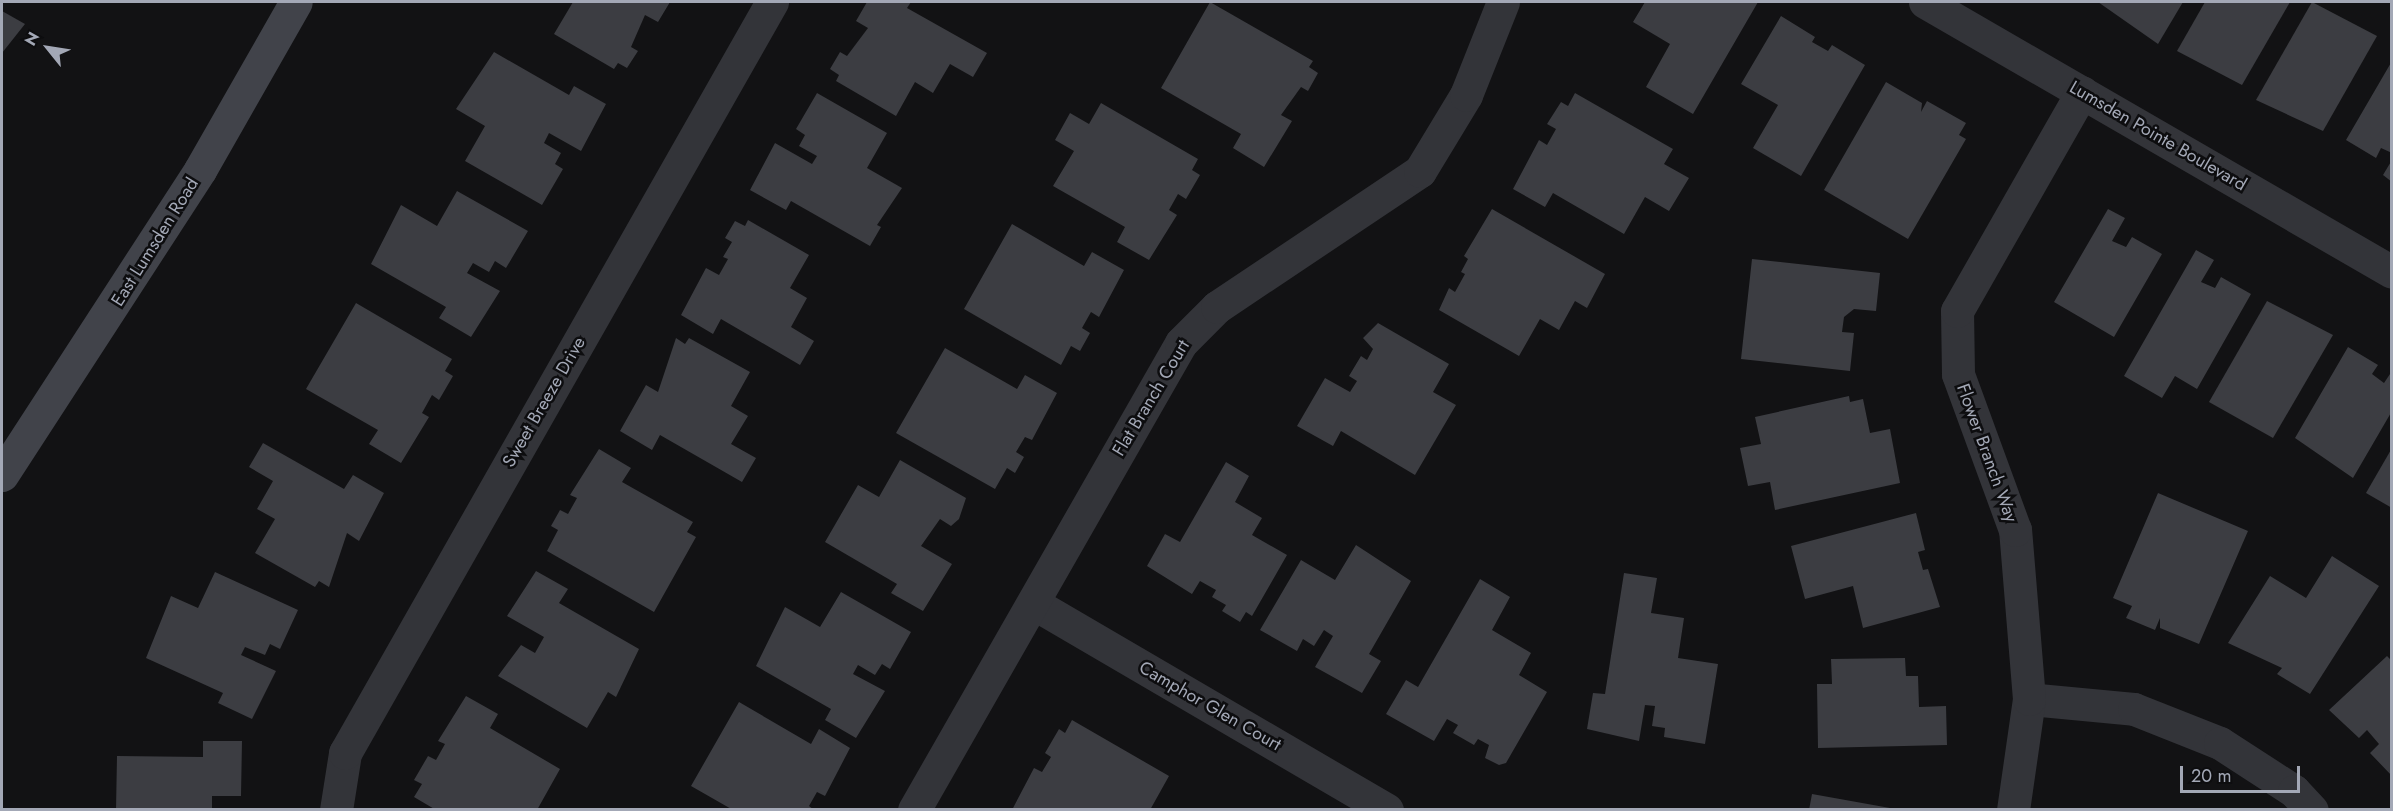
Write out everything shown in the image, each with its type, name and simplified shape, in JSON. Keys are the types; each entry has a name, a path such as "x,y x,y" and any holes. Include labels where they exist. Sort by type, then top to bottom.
{"street":[{"name":"East Lumsden Road","path":"2,475 200,170 296,2"},
{"name":"Sweet Breeze Drive","path":"336,810 345,753 772,2"},
{"name":"Flat Branch Court","path":"914,810 1181,343 1217,307 1420,171 1466,95 1503,2"},
{"name":"Lumsden Pointe Boulevard","path":"1924,2 2391,272"},
{"name":"Flower Branch Way","path":"2013,810 2029,699 2015,530 1958,374 1957,311 2082,92"},
{"name":"Camphor Glen Court","path":"1033,603 1387,810"},
{"path":"2029,699 2134,709 2220,743 2294,791 2312,810"}],"building":[{"path":"573,2 670,2 658,22 645,15 631,47 638,51 627,68 618,63 614,69 554,34"},
{"path":"867,2 911,2 907,8 987,53 973,77 950,64 933,93 915,82 896,116 836,81 839,75 830,69 840,52 847,56 868,28 856,21"},
{"path":"1210,2 1313,61 1309,67 1318,73 1308,91 1301,87 1281,115 1292,121 1264,167 1233,148 1241,134 1161,88"},
{"path":"1645,2 1758,2 1693,114 1646,87 1670,44 1633,22"},
{"path":"2098,2 2183,2 2158,44"},
{"path":"2205,2 2290,2 2242,85 2177,51"},
{"path":"2312,2 2377,36 2323,131 2256,100"},
{"path":"2,11 25,24 2,53"},
{"path":"1781,16 1815,37 1812,42 1828,51 1832,45 1865,65 1801,176 1753,148 1778,105 1741,84"},
{"path":"494,52 569,95 574,86 606,104 581,151 549,133 544,143 561,153 555,164 563,169 542,205 465,161 485,126 456,109"},
{"path":"2392,61 2392,153 2381,148 2376,158 2346,140"},
{"path":"1886,82 1922,103 1921,112 1927,101 1966,123 1959,135 1966,139 1908,239 1824,190"},
{"path":"817,93 887,133 867,168 902,188 877,225 881,227 870,246 791,201 786,210 750,190 775,143 812,164 817,156 799,146 805,135 796,129"},
{"path":"1575,93 1673,149 1664,164 1689,178 1669,211 1645,197 1624,234 1553,193 1545,207 1513,189 1539,140 1547,145 1556,129 1547,124 1561,102 1568,106"},
{"path":"1101,103 1198,159 1192,170 1200,175 1186,199 1178,194 1169,210 1177,215 1149,260 1117,242 1125,227 1053,186 1074,151 1055,140 1070,113 1089,124"},
{"path":"2392,160 2392,182 2383,175"},
{"path":"457,191 528,231 506,268 495,261 489,272 473,263 467,273 500,291 471,337 439,318 446,307 371,264 401,205 437,226"},
{"path":"1492,209 1605,274 1587,308 1575,301 1559,330 1540,319 1519,356 1439,310 1449,288 1455,292 1465,274 1461,272 1468,259 1464,256"},
{"path":"2108,209 2125,218 2112,241 2126,247 2132,237 2162,254 2114,337 2054,302"},
{"path":"748,220 809,255 790,288 807,298 791,327 814,341 800,365 721,319 713,334 681,315 706,268 719,275 728,259 723,257 732,242 725,238 735,221 745,226"},
{"path":"1012,224 1084,266 1092,252 1124,270 1099,317 1091,312 1082,328 1090,333 1080,351 1071,346 1061,365 964,309"},
{"path":"2196,250 2214,260 2201,282 2215,288 2221,277 2251,294 2197,389 2175,376 2162,398 2124,376"},
{"path":"1752,259 1880,273 1876,311 1854,309 1844,317 1842,332 1854,333 1850,371 1741,359"},
{"path":"2267,301 2333,335 2273,438 2209,402"},
{"path":"356,303 452,359 445,371 453,376 439,400 432,395 422,413 429,417 401,463 369,444 378,430 306,389"},
{"path":"1378,323 1449,364 1433,392 1456,405 1415,475 1341,431 1333,446 1297,426 1325,378 1350,392 1357,381 1349,376 1361,356 1367,360 1373,349 1363,338"},
{"path":"676,338 685,344 689,338 750,372 731,406 748,416 731,444 756,458 742,482 660,435 652,450 620,431 646,385 658,392"},
{"path":"2348,347 2378,365 2372,374 2384,383 2392,371 2392,411 2353,478 2295,438"},
{"path":"945,348 1017,389 1025,375 1057,393 1032,440 1025,437 1016,452 1024,457 1015,473 1007,468 995,489 896,433"},
{"path":"1849,396 1850,402 1863,399 1870,433 1890,429 1900,483 1775,510 1770,482 1748,486 1740,448 1761,444 1755,417"},
{"path":"263,443 344,489 353,475 384,493 359,541 347,533 329,587 319,581 315,587 255,553 275,519 257,509 273,481 249,467"},
{"path":"2392,448 2392,508 2366,493"},
{"path":"599,449 631,468 622,482 693,522 687,532 696,537 654,612 547,551 558,530 551,526 560,510 568,514 577,498 570,495"},
{"path":"900,460 966,498 959,519 951,526 940,519 921,546 952,564 923,611 891,593 897,584 825,542 858,485 879,497"},
{"path":"1226,462 1249,476 1235,502 1262,518 1252,535 1287,555 1252,616 1246,612 1240,622 1222,611 1226,605 1212,597 1216,590 1200,581 1192,594 1147,566 1165,534 1180,542"},
{"path":"2158,493 2248,531 2199,644 2160,628 2160,618 2155,630 2126,618 2132,606 2113,598"},
{"path":"1916,513 1925,550 1918,552 1923,570 1928,569 1940,607 1863,628 1853,586 1805,599 1791,546"},
{"path":"1356,545 1411,581 1369,654 1381,661 1362,693 1315,667 1333,636 1324,630 1314,646 1303,639 1297,651 1260,630 1301,560 1335,580"},
{"path":"2332,556 2379,586 2310,694 2277,674 2282,668 2228,643 2270,576 2306,598"},
{"path":"536,571 568,589 559,603 639,649 616,697 608,692 587,728 498,676 521,645 535,653 544,637 507,616"},
{"path":"215,572 298,610 280,649 270,644 265,655 245,647 241,655 276,671 252,719 218,703 223,693 146,658 171,596 198,608"},
{"path":"1624,573 1657,578 1651,613 1684,618 1678,658 1718,664 1705,744 1664,737 1665,728 1652,726 1655,706 1645,705 1639,741 1587,729 1593,693 1605,694"},
{"path":"1480,579 1510,597 1492,630 1531,653 1519,675 1547,692 1506,763 1499,765 1485,758 1489,745 1478,739 1474,745 1453,733 1458,725 1447,719 1434,741 1386,714 1406,680 1418,687"},
{"path":"841,592 911,632 890,669 882,664 875,675 858,665 853,674 885,691 856,738 825,720 831,709 756,666 785,607 820,627"},
{"path":"2387,656 2392,661 2392,776 2370,753 2379,744 2367,730 2359,738 2329,710"},
{"path":"1905,658 1906,676 1918,676 1919,707 1946,706 1947,745 1818,748 1817,684 1832,684 1831,659"},
{"path":"466,696 498,714 490,728 560,769 537,810 436,810 414,797 422,784 414,780 428,756 436,760 445,744 438,741"},
{"path":"739,702 811,744 819,729 850,748 825,796 817,792 809,806 814,810 733,810 691,786"},
{"path":"1072,720 1169,776 1150,810 1012,810 1034,768 1042,772 1051,757 1045,753 1059,729 1065,733"},
{"path":"203,741 242,741 241,796 212,796 212,810 116,810 117,756 203,757"},
{"path":"1812,794 1890,808 1890,810 1809,810"}]}
